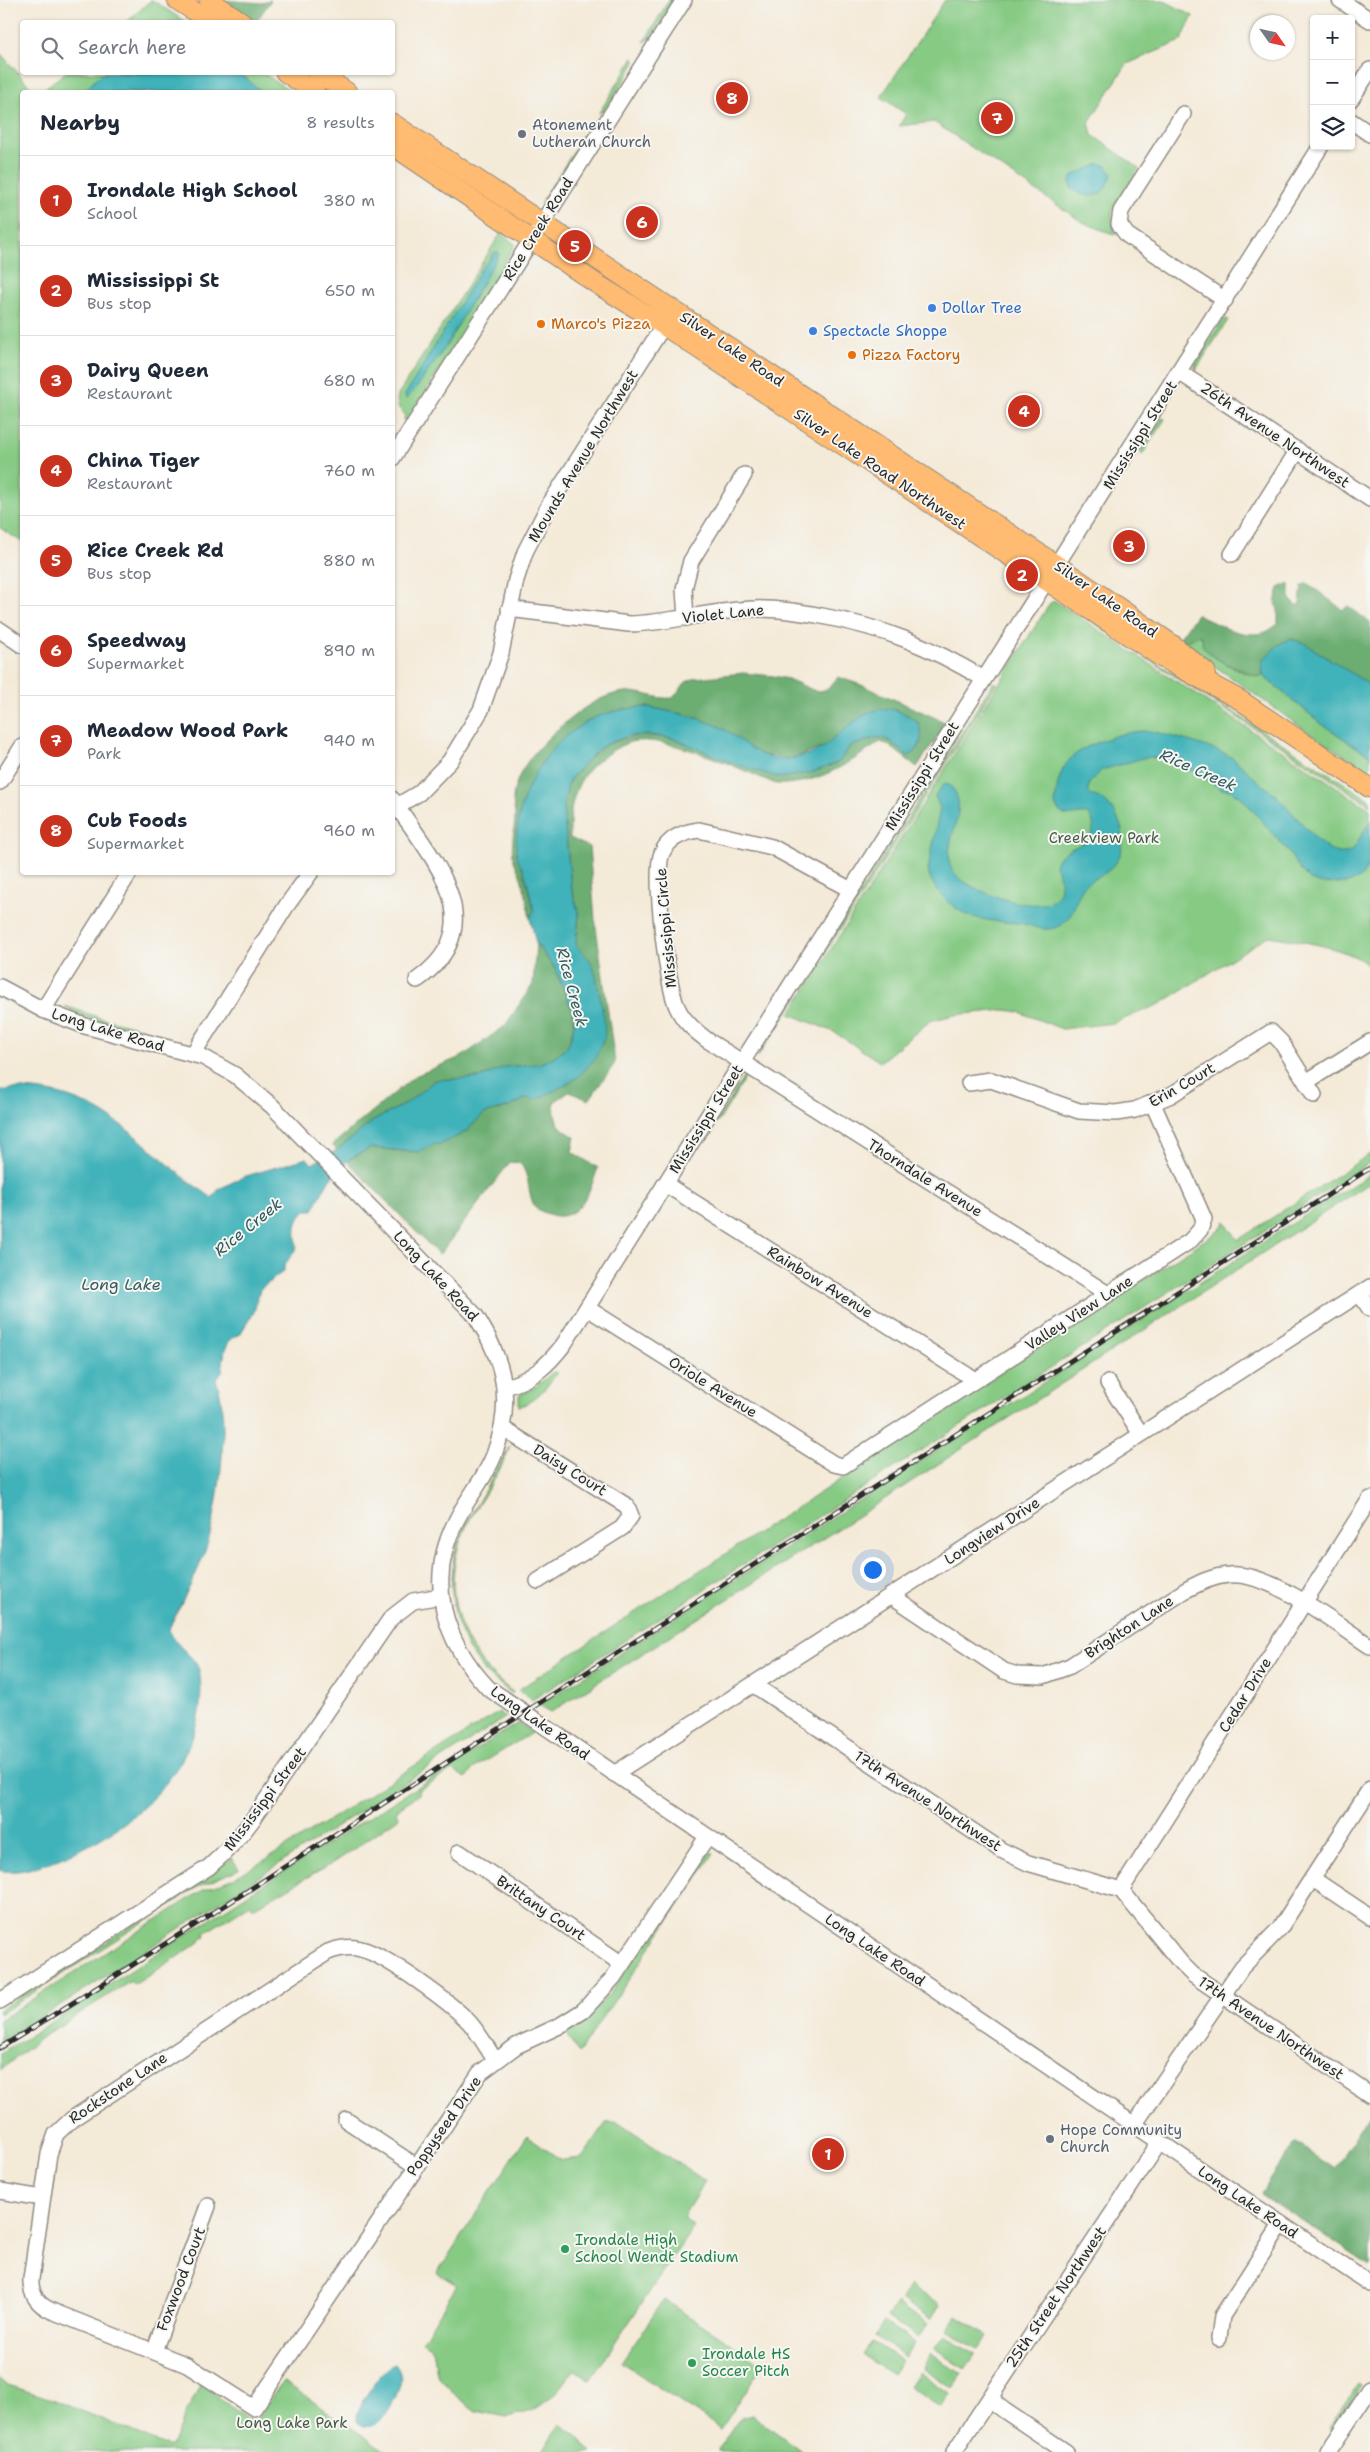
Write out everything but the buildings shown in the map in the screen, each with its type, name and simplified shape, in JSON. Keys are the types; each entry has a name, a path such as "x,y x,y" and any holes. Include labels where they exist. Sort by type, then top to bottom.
{"main road":[{"path":"177,0 208,20"},
{"path":"209,0 239,20"},
{"path":"289,75 311,90"},
{"path":"322,75 344,90"},
{"name":"Silver Lake Road","path":"395,125 542,223 668,318 1058,566 1173,645 1240,700"},
{"name":"Silver Lake Road Northwest","path":"395,147 531,240 668,318 1047,582 1164,659 1240,700 1370,788"}],"street":[{"name":"Rice Creek Road","path":"395,454 684,0"},
{"path":"1340,0 1370,20"},
{"path":"1355,93 1370,70"},
{"path":"1183,114 1121,211 1119,224 1127,235 1225,300"},
{"path":"1355,124 1370,134"},
{"name":"Mississippi Street","path":"506,1387 529,1379 547,1365 564,1344 984,679 1058,566 1319,150"},
{"name":"Mounds Avenue Northwest","path":"395,805 419,793 445,767 476,719 492,683 501,653 509,609 525,552 545,513 668,318"},
{"name":"26th Avenue Northwest","path":"1179,372 1370,499"},
{"path":"1232,554 1298,450"},
{"path":"686,618 684,589 691,560 744,475"},
{"name":"Violet Lane","path":"509,609 629,624 755,608 799,612 840,619 899,635 944,656 984,679"},
{"path":"0,630 20,644"},
{"path":"0,782 20,750"},
{"path":"395,806 442,875 453,896 455,908 455,924 448,946 431,970 417,980"},
{"name":"Mississippi Circle","path":"742,1061 695,1031 677,1008 671,994 658,874 659,862 666,845 677,836 688,831 699,830 716,834 786,853 851,890"},
{"path":"43,1010 128,875"},
{"path":"193,1054 287,905 310,875"},
{"name":"Long Lake Road","path":"0,987 43,1010 100,1030 193,1054 218,1065 250,1086 316,1150 475,1315 488,1335 498,1356 506,1387 502,1428 489,1466 463,1508 448,1540 442,1570 441,1596 446,1618 458,1650 488,1688 1370,2284"},
{"name":"Erin Court","path":"969,1083 991,1080 1062,1106 1098,1113 1126,1112 1153,1104 1171,1095 1271,1032 1281,1042 1314,1095"},
{"path":"1306,1082 1370,1042"},
{"name":"Thorndale Avenue","path":"742,1061 1108,1294"},
{"name":"Valley View Lane","path":"839,1466 847,1464 1190,1241 1200,1230 1204,1219 1153,1104"},
{"name":"Rainbow Avenue","path":"665,1184 975,1380"},
{"path":"1365,1290 1370,1309"},
{"name":"Longview Drive","path":"614,1774 1365,1290"},
{"name":"Oriole Avenue","path":"587,1308 839,1466"},
{"path":"1108,1382 1141,1434"},
{"name":"Daisy Court","path":"502,1428 627,1506 638,1516 538,1581"},
{"name":"Cedar Drive","path":"1121,1890 1370,1499"},
{"name":"Brighton Lane","path":"892,1596 1004,1671 1030,1677 1054,1674 1070,1666 1186,1590 1214,1578 1229,1575 1258,1578 1303,1603 1370,1646"},
{"name":"Mississippi Street","path":"0,2001 209,1867 224,1854 237,1841 253,1819 391,1618 413,1601 441,1596"},
{"name":"17th Avenue Northwest","path":"754,1685 1001,1850 1028,1863 1121,1890 1180,1963 1222,1996 1370,2095"},
{"path":"1134,2125 1242,1967 1280,1928 1370,1789"},
{"name":"Poppyseed Drive","path":"254,2408 480,2073 516,2046 560,2026 582,2011 598,1996 622,1964 707,1837"},
{"name":"Brittany Court","path":"460,1852 622,1964"},
{"path":"1313,1879 1370,1917"},
{"name":"Rockstone Lane","path":"254,2408 187,2365 52,2311 39,2303 35,2297 31,2278 42,2198 51,2149 56,2134 63,2125 318,1957 338,1948 356,1948 373,1953 442,1999 471,2024 495,2060"},
{"path":"346,2120 416,2166"},
{"name":"25th Street Northwest","path":"954,2452 1159,2143"},
{"path":"0,2191 42,2198"},
{"name":"Foxwood Court","path":"154,2351 208,2206"},
{"path":"1220,2338 1222,2316 1282,2225"},
{"path":"1328,2452 1370,2389"},
{"path":"992,2396 996,2404 1066,2452"}],"green space":[{"path":"152,0 183,20 129,20"},
{"path":"221,0 262,3 271,0 257,20 253,20"},
{"path":"669,0 675,0 650,39 644,42"},
{"path":"945,0 1163,0 1193,16 1181,41 1127,64 1089,122 1092,135 1139,168 1112,211 1116,235 1084,223 934,122 899,126 906,114 881,97"},
{"path":"0,53 33,90 20,90 20,541 0,528"},
{"path":"634,57 635,62 618,90 608,105 599,113"},
{"path":"62,75 265,75 290,90 43,90"},
{"path":"590,126 592,131 540,204"},
{"path":"501,233 515,244 513,248 470,322 409,419 403,421 405,416 397,403 399,393","holes":["494,252 499,254 446,346 417,387 406,399 405,395"]},
{"path":"1224,318 1228,320 1195,371 1195,363"},
{"path":"1161,418 1165,419 1142,455 1140,451"},
{"path":"1307,583 1343,610 1348,606 1370,622 1370,685 1304,643 1290,639 1262,660 1263,676 1257,677 1213,656 1202,645 1203,639 1199,635 1188,641 1178,640 1197,614 1216,624 1238,632 1249,634 1270,630 1278,623 1278,609 1275,602 1279,588 1287,584 1290,585 1290,599 1296,606 1300,604 1302,586"},
{"path":"1058,599 1370,800 1370,805"},
{"name":"Creekview Park","path":"1055,601 1370,809 1370,968 1363,961 1338,950 1268,936 1160,1004 1114,1023 1062,1029 1019,1012 1005,1010 954,1015 930,1021 880,1062 834,1032 790,1014 1050,603"},
{"path":"1199,635 1207,650 1213,656 1243,672 1263,676 1322,724 1370,756 1370,772 1309,733 1178,640"},
{"path":"743,673 788,679 815,691 827,690 838,677 864,686 947,723 917,767 887,744 880,742 857,758 831,772 790,784 776,784 724,762 683,748 645,741 625,744 611,751 594,764 581,780 574,798 570,818 570,838 589,847 595,920 615,1063 589,1100 569,1092 554,1102 558,1123 564,1130 575,1137 572,1152 598,1168 582,1203 568,1215 559,1216 546,1213 535,1207 523,1168 520,1163 510,1162 439,1255 347,1161 370,1148 418,1152 435,1144 441,1144 464,1133 484,1114 509,1107 527,1098 567,1084 589,960 577,947 576,942 579,915 571,886 563,807 569,781 590,757 607,744 637,735 672,738 736,764 813,772 839,762 849,747 878,737 890,741 908,756 916,750 920,742 918,722 892,709 879,709 824,747 790,759 759,755 720,727 696,717 648,707 622,709 531,783 518,817 522,867 534,910 530,918 524,888 513,856 515,815 513,800 518,778 539,747 556,730 578,713 593,703 617,693 631,692 661,698 673,698 686,682 696,678"},
{"path":"993,683 997,683 802,989 801,986"},
{"path":"536,943 555,969 572,1009 574,1025 568,1046 555,1056 539,1064 505,1067 480,1078 435,1080 407,1103 373,1121 337,1150 332,1145 415,1076 463,1056 505,1026 533,984"},
{"path":"795,995 799,995 758,1057 758,1053"},
{"path":"65,1006 104,1019 141,1028 138,1030 87,1018"},
{"path":"747,1075 719,1121 716,1121 743,1078"},
{"path":"1370,1154 1370,1162 1328,1190 532,1700 518,1690 852,1472 851,1470 1220,1230 1225,1221 1238,1240"},
{"path":"1370,1174 1370,1183 877,1504 551,1712 539,1705"},
{"path":"553,1372 557,1373 541,1393 519,1407 519,1395 534,1388"},
{"path":"510,1446 501,1467 466,1527 458,1550 454,1573 454,1596 459,1618 467,1639 479,1659 495,1677 513,1692 512,1694 485,1672 467,1647 456,1619 451,1585 454,1555 460,1534"},
{"path":"499,1712 506,1717 75,1996 0,2042 0,2020 203,1890 234,1878 277,1853"},
{"path":"518,1723 533,1732 473,1769 466,1778 452,1770 420,1789 419,1794 396,1810 398,1818 341,1858 253,1908 251,1904 204,1933 205,1937 200,1942 134,1985 131,1981 45,2035 0,2070 0,2053 35,2033 253,1891"},
{"path":"709,1852 714,1853 579,2053 564,2031 588,2016 611,1992 704,1856"},
{"path":"232,1858 239,1869 198,1887 0,2014 0,2009 195,1885"},
{"path":"1370,2113 1370,2266 1261,2193 1295,2142 1335,2169"},
{"name":"Irondale High School Wendt Stadium","path":"617,2122 705,2181 684,2215 684,2219 694,2226 590,2380 574,2369 555,2394 532,2411 507,2417 476,2411 457,2397 437,2374 433,2349 422,2342 457,2285 437,2273 527,2136 561,2160 582,2158 606,2123"},
{"path":"910,2285 940,2305 931,2319 901,2299"},
{"name":"Irondale HS Soccer Pitch","path":"664,2300 763,2365 721,2429 621,2362"},
{"path":"897,2303 928,2324 918,2338 888,2317"},
{"path":"957,2316 987,2336 978,2351 947,2330"},
{"path":"884,2322 915,2343 905,2357 875,2336"},
{"path":"944,2335 975,2355 965,2369 935,2349"},
{"path":"872,2341 902,2361 893,2375 862,2355"},
{"path":"931,2354 962,2374 952,2388 922,2368"},
{"path":"919,2372 949,2393 940,2407 909,2387"},
{"name":"Long Lake Park","path":"0,2378 8,2385 55,2400 170,2447 201,2383 253,2424 283,2381 387,2452 0,2452"},
{"path":"1358,2385 1361,2387 1333,2430 1329,2428"},
{"path":"752,2415 803,2452 717,2452 740,2418"},
{"path":"560,2424 576,2435 592,2452 542,2452"}],"water":[{"path":"100,75 242,75 260,90 85,90"},
{"path":"1099,164 1106,165 1112,174 1101,193 1091,196 1085,195 1071,188 1070,180 1074,175"},
{"path":"497,251 499,254 446,346 417,387 406,399 405,395 481,269"},
{"path":"1290,639 1304,643 1370,685 1370,756 1322,724 1263,676 1262,661 1278,645"},
{"name":"Long Lake","path":"648,707 684,715 718,726 762,755 772,758 793,758 818,751 862,716 872,711 883,709 895,710 917,722 921,732 921,741 918,748 908,756 890,741 878,737 849,747 839,762 813,772 780,778 736,764 672,738 650,735 628,736 597,750 569,780 563,807 571,886 579,915 576,942 577,947 589,959 595,972 604,1017 605,1035 596,1057 579,1076 567,1084 536,1100 527,1098 509,1107 484,1114 464,1133 441,1144 435,1144 418,1152 371,1148 356,1155 347,1161 329,1180 313,1210 306,1210 299,1218 296,1227 297,1247 284,1266 284,1271 260,1289 254,1312 240,1334 230,1340 225,1350 222,1371 216,1380 223,1415 223,1437 216,1506 204,1553 169,1629 172,1636 195,1662 200,1675 200,1707 192,1738 179,1765 160,1790 137,1813 112,1832 84,1848 43,1865 21,1871 0,1870 0,1092 8,1089 21,1089 58,1094 79,1101 99,1111 117,1122 187,1180 212,1198 219,1189 243,1177 307,1158 312,1164 337,1150 373,1121 407,1103 435,1080 480,1078 505,1067 539,1064 555,1056 568,1046 573,1032 575,1017 555,968 536,943 530,918 534,910 524,870 516,852 520,813 532,779 553,749 566,736 596,717 622,710"},
{"name":"Rice Creek","path":"1149,731 1206,747 1234,759 1257,781 1273,792 1319,842 1328,849 1338,853 1346,853 1353,850 1370,821 1370,863 1361,877 1349,883 1322,884 1310,880 1242,798 1230,790 1221,789 1195,771 1184,769 1172,759 1147,757 1102,770 1090,782 1088,790 1090,794 1110,806 1119,822 1122,830 1122,848 1120,856 1112,868 1084,886 1070,916 1061,925 1045,929 973,917 951,905 939,892 928,870 940,808 935,796 944,784 947,783 956,793 958,804 949,854 950,866 957,876 966,883 997,897 1015,902 1048,903 1058,896 1061,883 1055,865 1058,858 1067,851 1089,840 1093,826 1088,814 1070,816 1062,814 1055,805 1056,792 1062,771 1073,756 1092,745 1120,735"},
{"path":"395,2364 400,2372 401,2380 398,2392 391,2406 384,2417 375,2425 364,2426 358,2423 358,2413 361,2405 372,2387 390,2366"}],"railway":[{"path":"0,2048 92,1991 1370,1168"}],"place":[{"name":"Cub Foods","path":"732,98"},
{"name":"Meadow Wood Park","path":"997,118"},
{"name":"Atonement Lutheran Church","path":"522,134"},
{"name":"Speedway","path":"642,222"},
{"name":"Rice Creek Rd","path":"575,246"},
{"name":"Dollar Tree","path":"932,308"},
{"name":"Marco's Pizza","path":"541,324"},
{"name":"Spectacle Shoppe","path":"813,331"},
{"name":"Pizza Factory","path":"852,355"},
{"name":"China Tiger","path":"1024,411"},
{"name":"Dairy Queen","path":"1129,546"},
{"name":"Mississippi St","path":"1022,575"},
{"name":"Hope Community Church","path":"1050,2139"},
{"name":"Irondale High School","path":"828,2154"},
{"name":"Irondale High School Wendt Stadium","path":"565,2249"},
{"name":"Irondale HS Soccer Pitch","path":"692,2363"}]}
